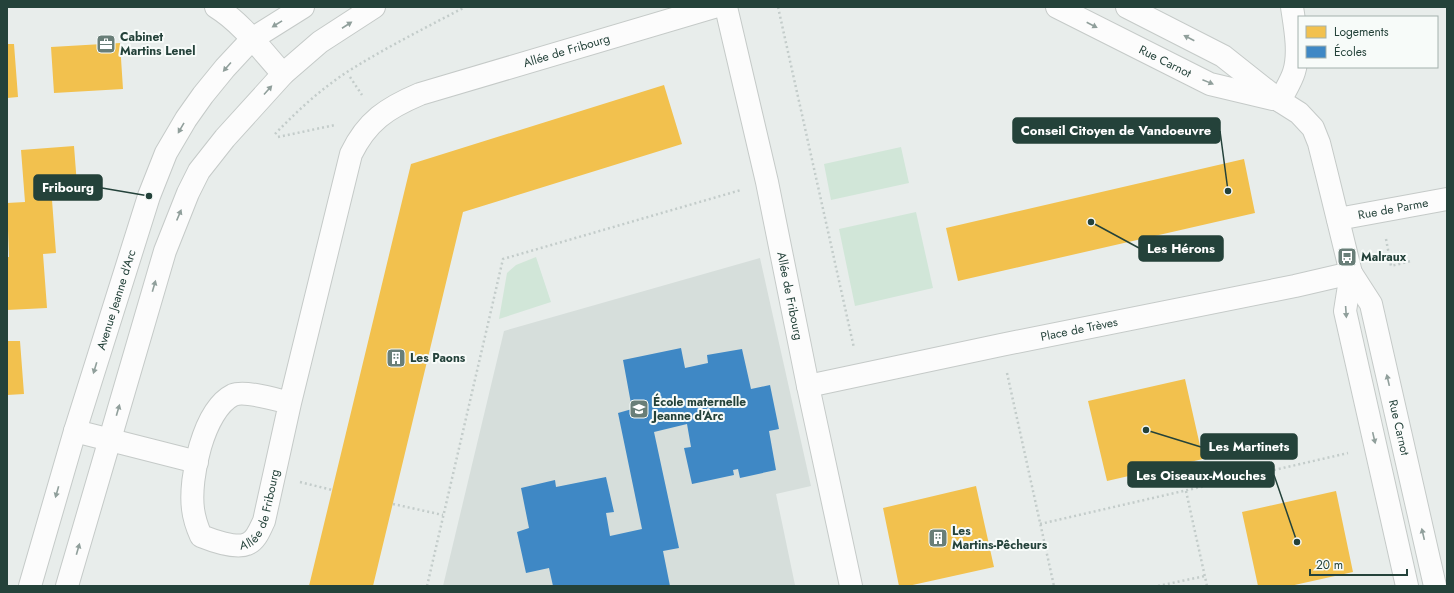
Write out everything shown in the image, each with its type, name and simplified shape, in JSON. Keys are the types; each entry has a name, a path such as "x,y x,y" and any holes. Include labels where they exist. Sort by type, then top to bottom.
{"street":[{"path":"216,7 225,12 252,39 283,74"},
{"name":"Avenue Jeanne d'Arc","path":"30,586 75,431 158,172 166,153 186,119 225,68 252,39 303,7"},
{"path":"67,586 165,251 188,193 199,171 214,151 283,74 320,42 374,7"},
{"name":"Allée de Fribourg","path":"290,403 245,394 234,394 225,400 211,417 197,462 193,486 193,509 196,526 200,536 210,540 237,546 248,544 258,534 264,521 290,403 350,154 366,129 377,117 402,102 420,94 714,7"},
{"name":"Allée de Fribourg","path":"726,7 767,182 808,386 851,586"},
{"name":"Rue Carnot","path":"1057,7 1210,84 1280,100"},
{"name":"Rue Carnot","path":"1127,7 1223,56 1299,113 1313,128 1319,143 1351,273 1371,304 1435,586"},
{"path":"1280,100 1294,73 1296,64 1296,33 1292,7"},
{"name":"Rue de Parme","path":"1338,219 1447,198"},
{"name":"Place de Trèves","path":"808,386 1001,345 1288,288 1351,273"},
{"name":"Rue Carnot","path":"1351,273 1345,311 1407,586"},
{"path":"75,431 197,462"}],"path":[{"path":"275,134 297,111 346,73 465,7"},
{"path":"778,7 860,375"},
{"path":"350,77 363,95"},
{"path":"278,137 346,123 366,129"},
{"path":"427,586 503,259 767,182"},
{"path":"1391,236 1385,237 1391,266 1411,261"},
{"path":"1001,345 1054,586"},
{"path":"1040,524 1376,446"},
{"path":"1186,491 1207,586"},
{"path":"393,504 443,515"},
{"path":"1158,586 1205,576"}],"shaded area":[{"name":"École maternelle Jeanne d'Arc","path":"760,258 811,486 776,494 795,585 443,586 504,331"}],"green space":[{"path":"901,147 909,183 831,200 824,164"},
{"path":"916,212 933,288 855,306 839,229"},
{"path":"536,257 551,302 499,319 507,273 516,265"}],"building: Logements":[{"path":"120,43 123,89 54,93 51,47"},
{"path":"7,44 14,44 18,97 7,98"},
{"name":"Les Paons","path":"664,85 682,144 463,212 373,586 309,586 411,164"},
{"path":"74,146 78,198 52,200 56,253 43,254 47,308 7,310 7,257 9,257 7,203 25,202 21,150"},
{"path":"1244,159 1255,213 958,281 946,228"},
{"path":"7,341 20,341 24,394 7,395"},
{"path":"1185,379 1203,459 1107,481 1088,401"},
{"name":"Les Martins-Pêcheurs","path":"976,486 994,567 908,586 899,586 883,508"},
{"path":"1336,491 1353,572 1290,586 1258,586 1242,512"}],"building: Écoles":[{"path":"681,348 685,368 708,363 707,355 742,349 751,389 770,385 779,429 769,431 776,470 740,478 738,469 733,470 734,475 692,484 684,448 691,447 687,424 654,432 679,548 663,551 670,586 553,586 549,568 526,573 517,532 529,528 521,488 555,480 556,487 606,477 614,512 606,513 610,536 642,529 618,413 632,409 623,360"}],"place":[{"name":"Cabinet Martins Lenel","path":"106,44"},
{"name":"Conseil Citoyen de Vandoeuvre","path":"1228,191"},
{"name":"Fribourg","path":"149,196"},
{"name":"Les Hérons","path":"1091,222"},
{"name":"Malraux","path":"1347,257"},
{"name":"Les Paons","path":"396,358"},
{"name":"École maternelle Jeanne d'Arc","path":"639,409"},
{"name":"Les Martinets","path":"1146,430"},
{"name":"Les Martins-Pêcheurs","path":"938,538"},
{"name":"Les Oiseaux-Mouches","path":"1297,542"}]}
